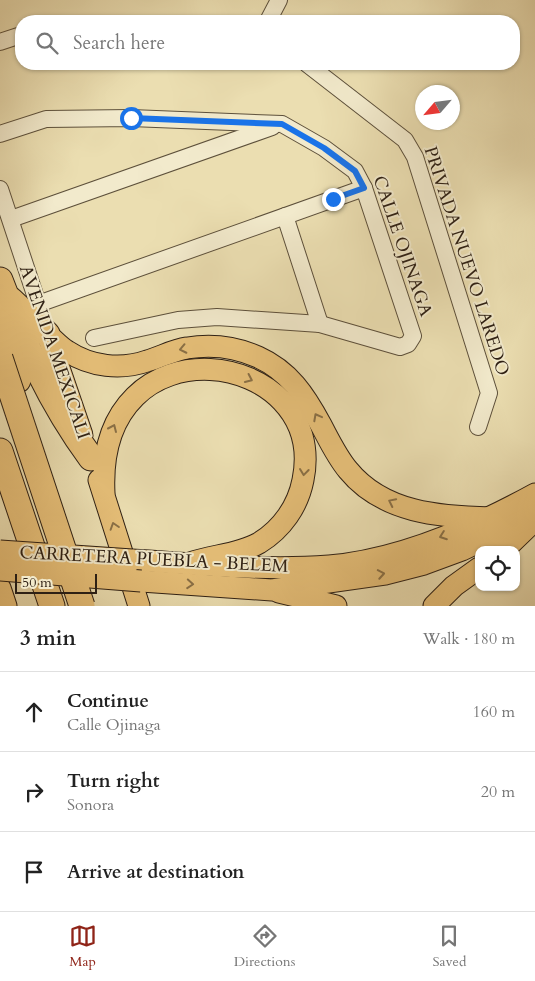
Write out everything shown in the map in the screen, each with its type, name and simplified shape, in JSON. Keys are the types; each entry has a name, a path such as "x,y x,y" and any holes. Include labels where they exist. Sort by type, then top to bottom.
{"highway":[{"path":"3,288 33,309 47,334"},
{"path":"3,288 23,340 47,392 90,458"},
{"path":"0,323 90,606"},
{"path":"0,358 82,606"},
{"path":"0,398 68,606"},
{"path":"0,451 52,606"}],"main road":[{"name":"AVENIDA MEXICALI","path":"47,334 104,493"},
{"path":"47,334 76,357 112,366 135,364 172,352 199,346 226,348 258,357 282,372 297,385 309,402 340,459 359,482 402,507 441,516 491,518"},
{"path":"139,606 104,493 104,464 113,427 133,399 155,382 185,370 214,368 246,377 271,392 289,410 301,435 305,466 298,498 284,521 259,543 238,551 190,563"},
{"name":"CARRETERA PUEBLA - BELEM","path":"0,570 272,590 404,550 491,518 535,494"},
{"name":"CARRETERA PUEBLA - BELEM","path":"0,551 246,568 385,574 424,564 462,550 535,515"},
{"path":"508,546 535,520"},
{"path":"434,606 454,586 475,571"},
{"path":"0,588 6,606"},
{"path":"272,590 297,598 336,606"}],"street":[{"path":"271,15 279,0"},
{"path":"0,42 15,37"},
{"name":"PRIVADA NUEVO LAREDO","path":"315,70 405,140 415,157 489,394 478,427"},
{"name":"CALLE OJINAGA","path":"0,134 46,119 131,118 282,124 324,148 355,171 364,188 413,336 408,344 400,346 320,324"},
{"path":"11,219 282,124"},
{"path":"33,309 364,188"},
{"name":"AVENIDA MEXICALI","path":"0,189 11,219 33,309"},
{"path":"94,338 142,326 217,317 320,324 285,216"}],"route":[{"path":"131,118 282,124 324,148 355,171 364,188 333,199"}]}
